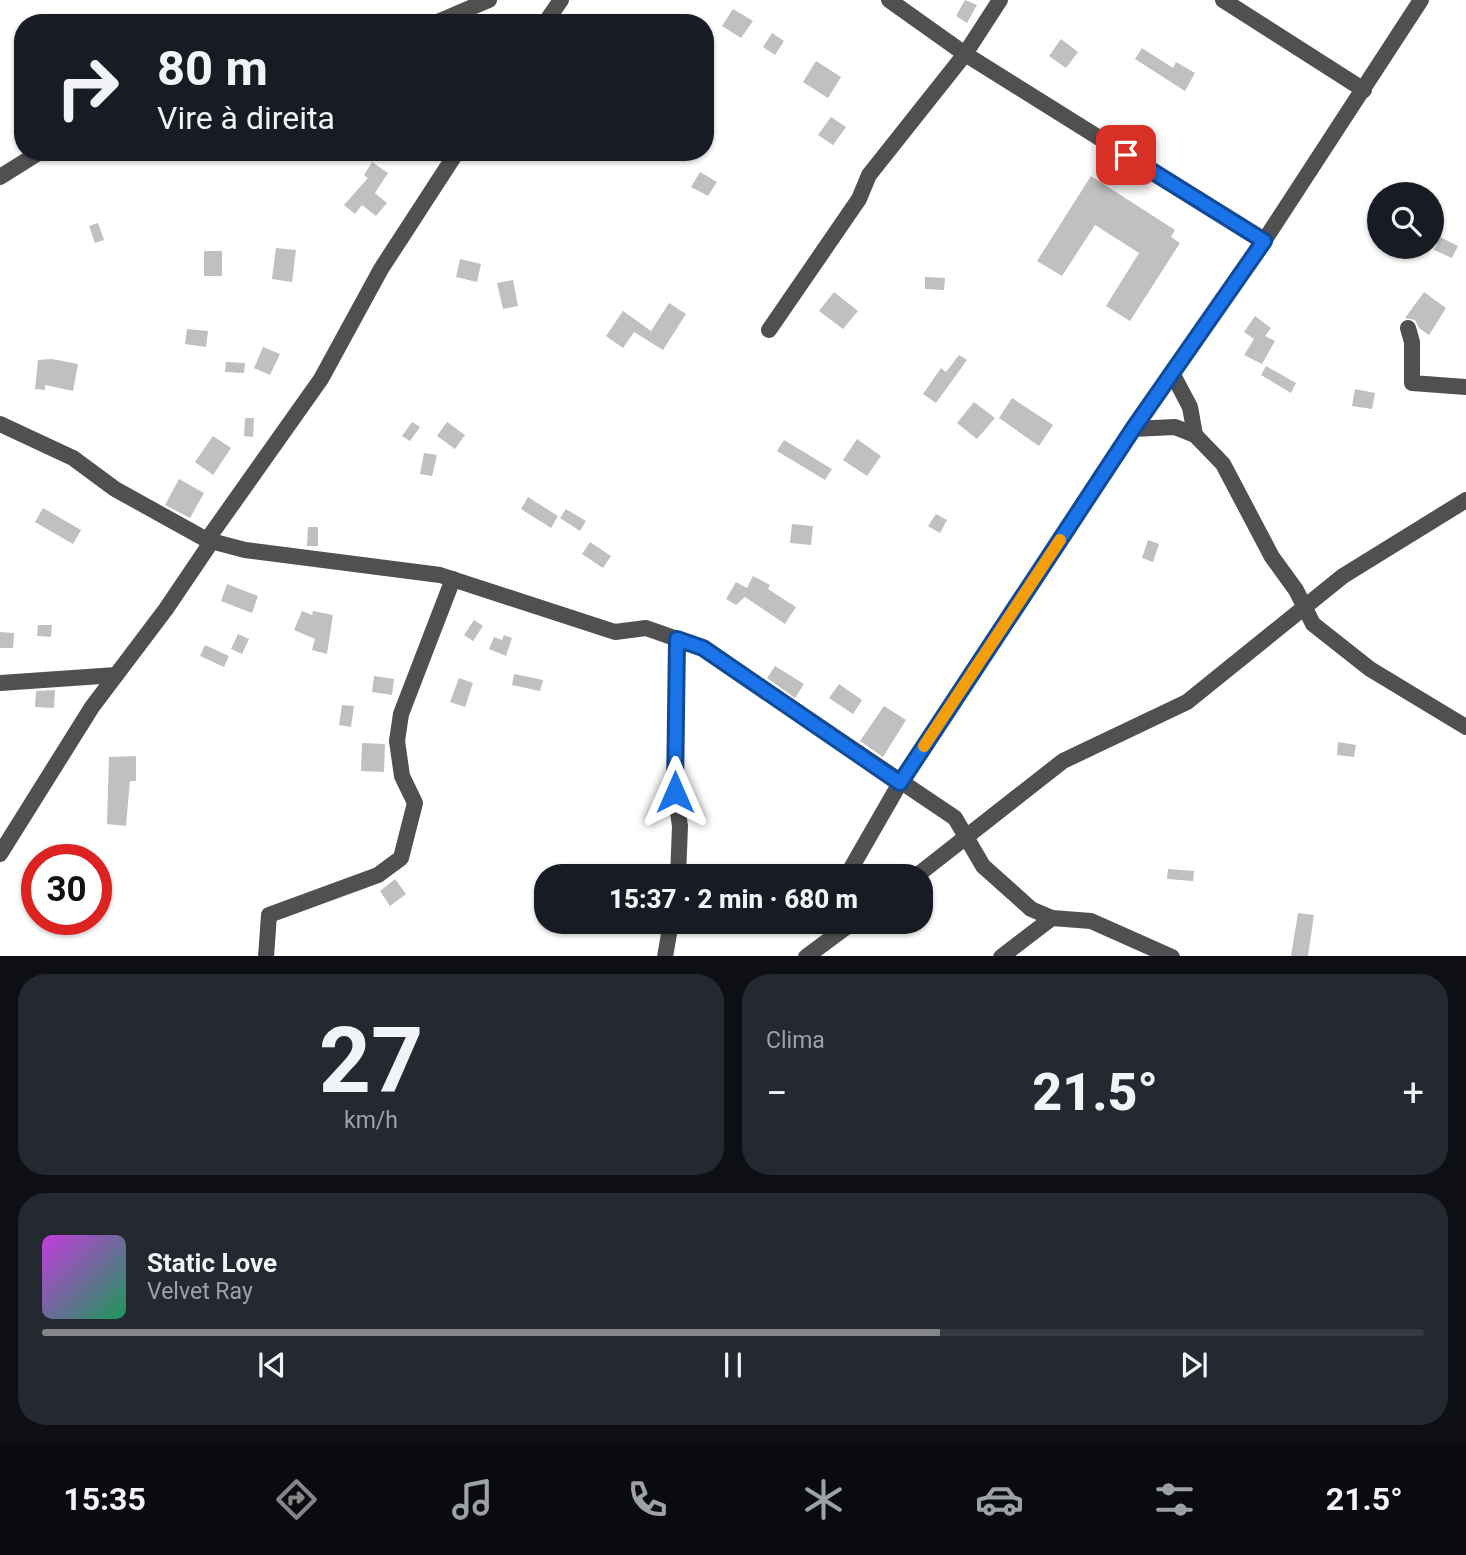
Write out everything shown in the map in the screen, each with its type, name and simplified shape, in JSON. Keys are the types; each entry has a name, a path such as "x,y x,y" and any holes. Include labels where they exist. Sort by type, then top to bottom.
{"street":[{"path":"456,14 489,0"},
{"path":"889,0 965,54 1264,241"},
{"path":"769,330 859,199 869,175 965,54 1000,0"},
{"path":"1223,0 1364,90"},
{"path":"853,864 900,783 1133,429 1264,241 1422,0"},
{"path":"0,177 26,161"},
{"path":"0,854 92,707 166,609 321,379 381,269 451,161"},
{"path":"1408,328 1412,342 1412,383 1466,387"},
{"path":"1172,373 1190,407 1195,435"},
{"path":"0,424 74,458 115,489 210,540 245,550 415,571 453,579 615,632 646,628 703,648 900,783 956,818 983,866 1031,909 1052,918 1091,921 1170,956"},
{"path":"1133,429 1175,427 1195,435 1223,464 1313,624 1370,669 1466,727"},
{"path":"930,864 965,835 1020,798 1076,754 1187,702 1351,570 1466,500"},
{"path":"266,956 269,915 378,875 401,858 415,803 402,776 397,741 401,714 453,579"},
{"path":"677,639 675,792 680,826 679,864"},
{"path":"0,683 116,675"},
{"path":"1002,956 1052,918"},
{"path":"665,956 669,934"},
{"path":"820,946 824,934"},
{"path":"807,956 836,934"}],"building":[{"path":"965,0 977,5 967,23 956,16"},
{"path":"733,9 753,21 741,38 722,26"},
{"path":"772,33 784,41 775,55 763,47"},
{"path":"1061,39 1078,52 1066,68 1049,56"},
{"path":"1142,48 1173,68 1176,62 1195,73 1185,91 1135,59"},
{"path":"816,61 841,77 828,98 803,82"},
{"path":"831,117 846,127 833,145 818,135"},
{"path":"372,162 388,173 375,193 387,203 376,216 362,205 355,214 344,205 368,178 364,175"},
{"path":"700,172 717,182 708,196 691,187"},
{"path":"1091,176 1175,230 1171,237 1180,243 1130,321 1106,306 1139,253 1095,225 1062,276 1037,261"},
{"path":"98,223 104,240 95,243 89,226"},
{"path":"1444,239 1458,246 1452,258 1444,254"},
{"path":"276,248 296,250 292,282 272,279"},
{"path":"204,251 222,251 222,276 204,276"},
{"path":"460,259 481,264 477,282 456,277"},
{"path":"925,277 945,278 944,290 925,289"},
{"path":"513,280 518,306 503,309 497,283"},
{"path":"834,292 858,311 843,329 819,311"},
{"path":"1424,292 1446,308 1429,335 1419,328 1415,320 1405,318"},
{"path":"669,303 686,314 663,350 634,332 623,348 606,336 623,311 651,331"},
{"path":"1255,316 1271,328 1265,336 1275,341 1262,364 1244,355 1254,339 1244,332"},
{"path":"187,329 208,331 206,347 185,344"},
{"path":"263,347 280,354 270,375 254,368"},
{"path":"959,355 967,360 936,403 923,394 941,368 946,372"},
{"path":"52,359 78,364 73,391 45,385 45,390 35,389 38,360"},
{"path":"226,362 245,363 244,373 225,372"},
{"path":"1266,366 1296,383 1291,393 1261,375"},
{"path":"1355,389 1375,393 1372,409 1352,406"},
{"path":"1012,398 1053,425 1039,446 999,418"},
{"path":"974,402 995,418 977,439 957,423"},
{"path":"245,418 254,418 253,437 244,436"},
{"path":"412,422 420,427 410,441 402,436"},
{"path":"447,422 465,435 455,449 437,436"},
{"path":"213,436 231,448 213,475 195,462"},
{"path":"857,439 881,456 867,476 843,460"},
{"path":"784,440 832,469 825,480 777,451"},
{"path":"424,453 437,455 432,476 420,474"},
{"path":"179,479 204,493 190,518 165,505"},
{"path":"528,497 558,516 551,528 521,509"},
{"path":"43,508 81,530 73,544 35,522"},
{"path":"566,509 586,521 580,531 560,518"},
{"path":"936,514 947,520 940,533 928,526"},
{"path":"792,524 813,526 811,545 790,543"},
{"path":"308,527 318,527 318,546 307,546"},
{"path":"1148,540 1159,544 1153,562 1142,558"},
{"path":"590,542 611,556 603,568 582,554"},
{"path":"753,576 770,585 768,589 796,607 785,624 745,597 736,605 726,599 736,582 747,588"},
{"path":"227,584 258,596 252,613 221,601"},
{"path":"302,611 312,615 313,611 333,615 327,654 312,650 315,639 294,630"},
{"path":"474,620 483,626 473,641 464,635"},
{"path":"38,625 52,625 51,637 37,636"},
{"path":"0,632 14,633 13,648 0,648"},
{"path":"238,634 249,639 242,654 231,649"},
{"path":"504,635 512,638 506,656 489,649 494,637 502,640"},
{"path":"205,645 229,656 224,667 200,656"},
{"path":"775,666 804,684 795,698 767,678"},
{"path":"514,674 543,680 540,691 512,685"},
{"path":"374,676 394,679 392,695 372,692"},
{"path":"459,678 473,683 465,707 450,702"},
{"path":"839,684 862,700 853,714 829,698"},
{"path":"55,690 54,708 35,707 36,691"},
{"path":"342,705 354,706 351,727 339,725"},
{"path":"884,706 906,720 883,757 860,741"},
{"path":"1338,742 1356,745 1354,757 1337,755"},
{"path":"362,743 385,744 384,772 361,771"},
{"path":"136,756 136,781 130,781 126,826 107,824 109,757"},
{"path":"1168,869 1194,871 1193,881 1167,879"},
{"path":"395,879 406,894 390,906 380,891"},
{"path":"1298,913 1314,915 1308,956 1291,956"}],"slow traffic":[{"path":"924,746 1060,540"}],"route":[{"path":"675,792 677,639 703,648 759,688 886,770 900,783 1133,429 1264,241 1126,155"}]}
